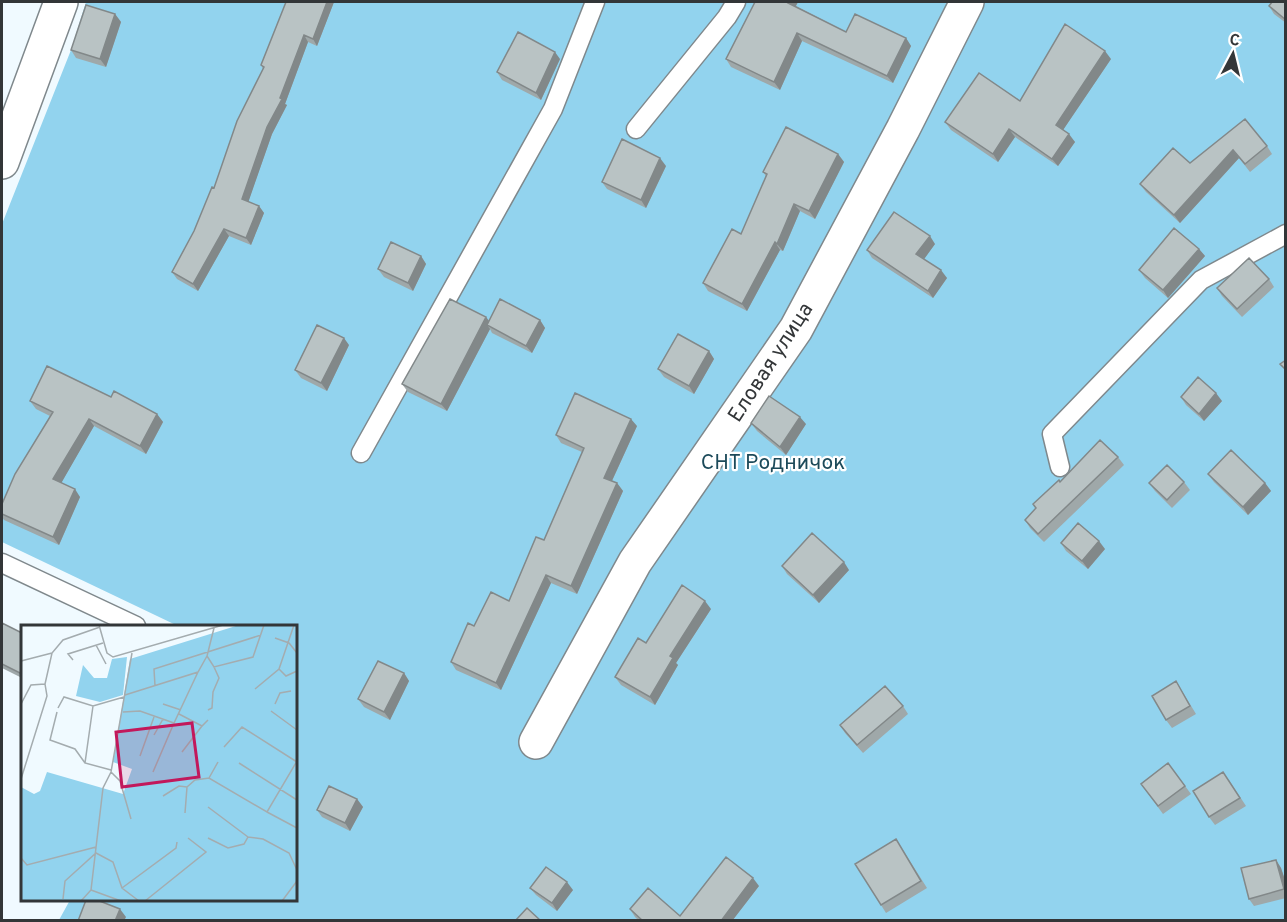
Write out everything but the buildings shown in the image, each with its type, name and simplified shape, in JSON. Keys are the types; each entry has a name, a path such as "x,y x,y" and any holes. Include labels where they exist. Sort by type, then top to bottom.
{"street":[{"path":"2,162 61,2"},
{"name":"Еловая улица","path":"536,742 635,562 796,329 903,129 967,2"}],"lane":[{"path":"361,453 553,109 595,2"},
{"path":"636,129 727,17 736,2"},
{"path":"1060,467 1052,434 1105,379 1202,280 1286,234"},
{"path":"2,563 132,625"}],"green space":[{"name":"СНТ Родничок","path":"86,2 1285,2 1285,920 59,920 69,901 297,901 297,625 176,625 2,542 2,224 71,50"}]}
